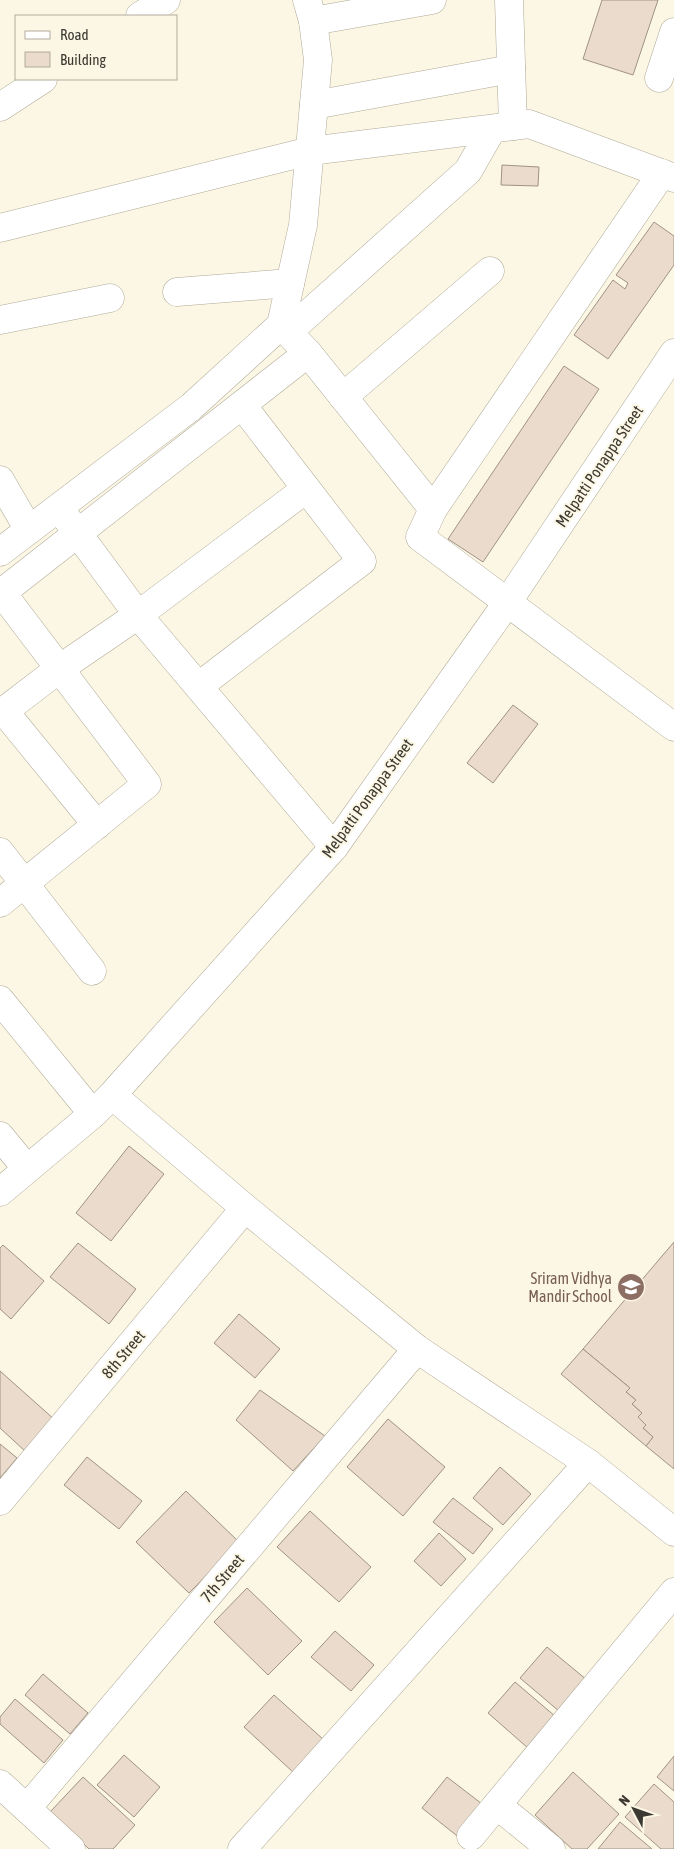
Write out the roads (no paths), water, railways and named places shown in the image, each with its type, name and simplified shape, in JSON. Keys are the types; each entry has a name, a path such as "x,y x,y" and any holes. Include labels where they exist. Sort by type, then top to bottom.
{"street":[{"path":"142,15 166,0"},
{"path":"284,328 290,284 303,224 318,60 310,10 432,0"},
{"path":"0,552 191,407 468,171 503,127 512,69 509,0"},
{"path":"659,78 674,32"},
{"path":"314,105 512,69"},
{"path":"0,107 41,80"},
{"path":"0,228 310,151 529,124 668,176 433,509 420,537 674,727"},
{"path":"343,396 490,271"},
{"path":"177,292 290,284"},
{"path":"0,320 110,298"},
{"path":"284,328 308,353 433,509"},
{"path":"0,903 147,784 1,594 308,353"},
{"name":"Melpatti Ponappa Street","path":"0,1192 93,1114 112,1095 334,847 507,603 674,353"},
{"path":"199,686 362,561 242,405"},
{"path":"0,480 29,530"},
{"path":"97,825 2,713 59,669 138,614 306,489"},
{"path":"59,508 138,614 334,847"},
{"path":"0,852 92,971"},
{"path":"0,1000 93,1114"},
{"path":"112,1095 245,1208 417,1349 588,1463 674,1532"},
{"path":"0,1136 28,1169"},
{"name":"8th Street","path":"0,1501 245,1208"},
{"name":"7th Street","path":"27,1808 417,1349"},
{"path":"242,1849 588,1463"},
{"path":"471,1836 674,1592"},
{"path":"0,1784 71,1849"},
{"path":"497,1805 551,1849"}],"place":[{"name":"Sriram Vidhya Mandir School","path":"631,1287"}]}
